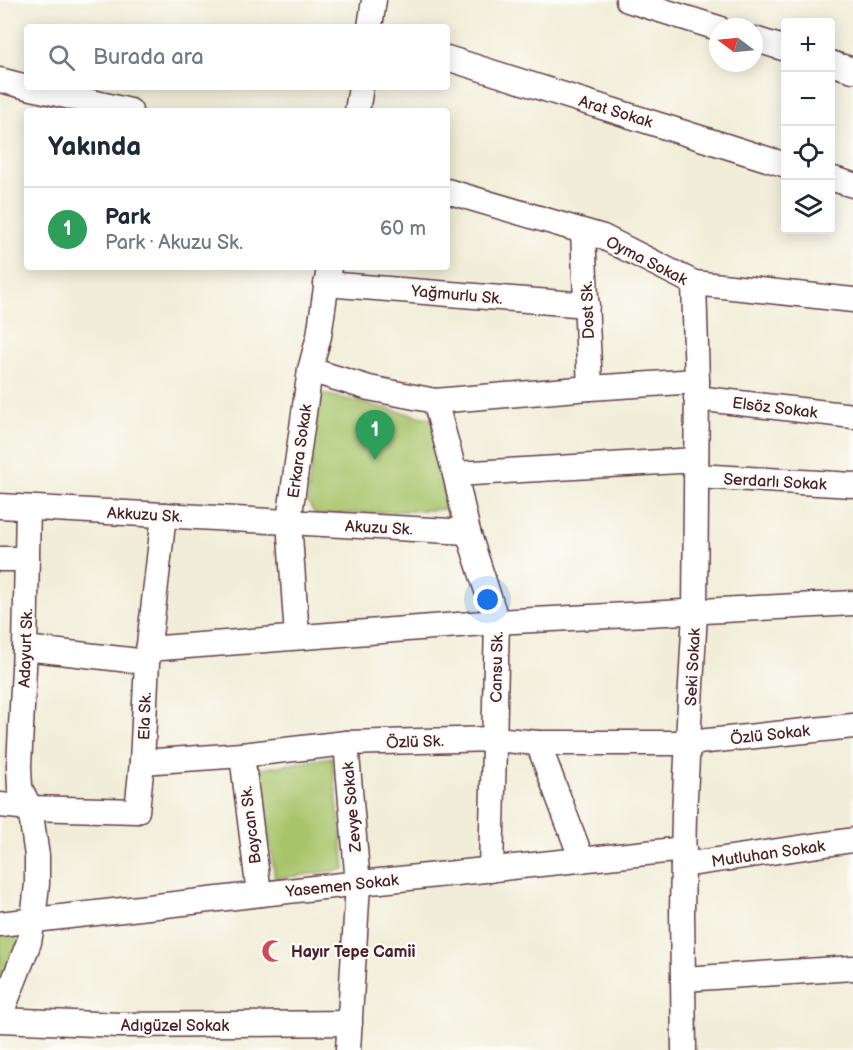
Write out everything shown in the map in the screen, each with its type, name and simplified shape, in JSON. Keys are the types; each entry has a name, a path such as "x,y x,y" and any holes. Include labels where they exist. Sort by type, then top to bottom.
{"street":[{"path":"370,24 374,0"},
{"path":"628,0 709,25"},
{"path":"763,42 781,47"},
{"name":"Arat Sokak","path":"450,59 781,163"},
{"path":"835,64 853,70"},
{"path":"0,80 24,86"},
{"path":"41,90 117,108"},
{"path":"358,108 360,90"},
{"path":"835,179 853,185"},
{"name":"Oyma Sokak","path":"450,191 603,237 694,283 853,300"},
{"name":"Dost Sk.","path":"584,232 590,388"},
{"name":"Yağmurlu Sk.","path":"328,276 587,305"},
{"name":"Erkara Sokak","path":"297,637 289,521 310,370 319,336 328,276"},
{"name":"Seki Sokak","path":"684,1050 683,857 695,612 694,283"},
{"name":"Elsöz Sokak","path":"310,370 369,388 435,400 590,388 696,389 853,416"},
{"name":"Cansu Sk.","path":"435,400 468,532 496,622 491,870"},
{"name":"Serdarlı Sokak","path":"455,474 696,468 853,485"},
{"name":"Akkuzu Sk.","path":"0,506 289,521"},
{"name":"Adayurt Sk.","path":"0,1018 28,942 37,884 36,856 17,793 25,648 28,508"},
{"name":"Ela Sk.","path":"17,793 136,811 142,762 148,656 164,515"},
{"name":"Akuzu Sk.","path":"289,521 468,532"},
{"path":"0,559 27,559"},
{"path":"25,648 148,656 297,637 496,622 853,603"},
{"name":"Özlü Sokak","path":"688,742 853,726"},
{"name":"Özlü Sk.","path":"142,762 242,755 346,743 494,739 538,743 688,742"},
{"name":"Zevye Sokak","path":"346,743 358,884 348,1050"},
{"path":"538,743 582,860"},
{"name":"Baycan Sk.","path":"242,755 259,894"},
{"path":"0,805 17,793"},
{"name":"Mutluhan Sokak","path":"683,857 853,840"},
{"name":"Yasemen Sokak","path":"0,924 582,860 683,857"},
{"path":"684,979 853,968"},
{"name":"Adıgüzel Sokak","path":"0,1018 120,1025 350,1023"}],"green space":[{"path":"320,393 432,419 448,509 316,515 307,501"},
{"path":"332,757 345,869 275,879 260,769"},
{"path":"33,920 0,1001 0,924"}],"place":[{"name":"Park","path":"375,460"},
{"name":"Hayır Tepe Camii","path":"273,951"}]}
